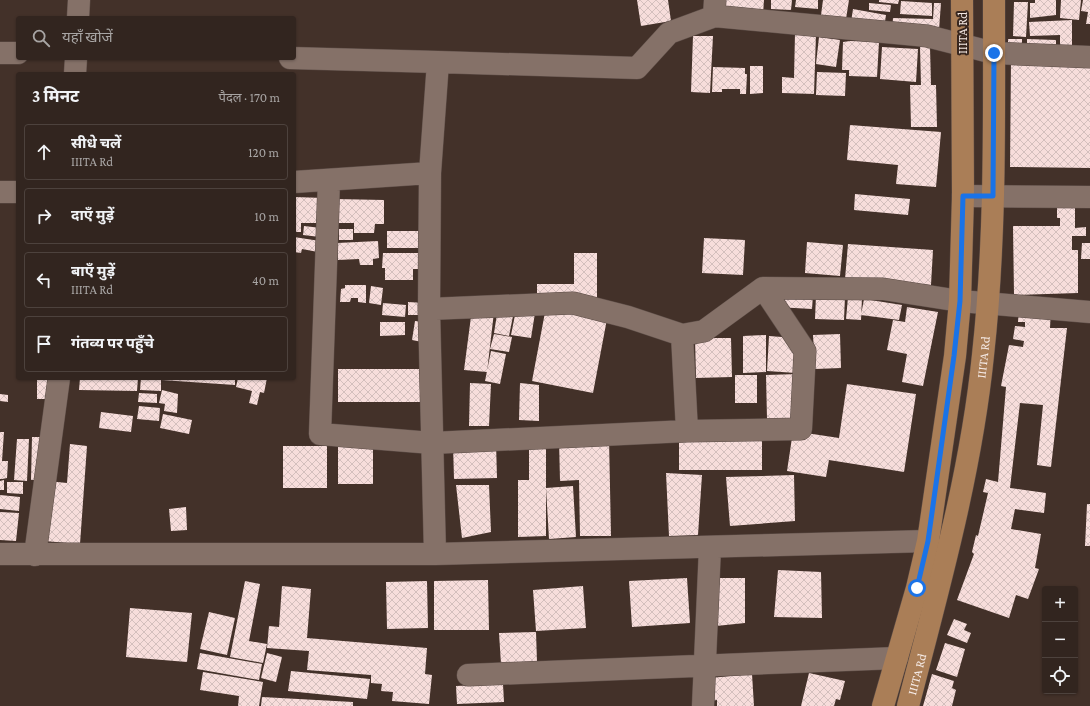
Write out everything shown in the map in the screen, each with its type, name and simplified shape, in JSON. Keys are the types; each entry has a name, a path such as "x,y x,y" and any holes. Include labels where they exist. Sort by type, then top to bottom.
{"main road":[{"name":"IIITA Rd","path":"883,706 928,541 954,356 960,301 963,196 962,0"},
{"name":"IIITA Rd","path":"908,706 965,474 983,356 993,196 994,0"}],"street":[{"path":"78,16 79,0"},
{"path":"296,58 637,68 669,33 715,8 927,36 994,53 1090,57"},
{"path":"0,53 16,53"},
{"path":"75,72 76,60"},
{"path":"435,554 429,309 430,173 438,62"},
{"path":"296,182 430,173"},
{"path":"329,180 320,434 432,443 687,431 801,429 805,351 763,288"},
{"path":"0,192 16,192"},
{"path":"963,196 1090,197"},
{"path":"429,309 573,304 628,317 682,335 704,331 763,288 883,289 960,301 1090,312"},
{"path":"682,335 687,431"},
{"path":"35,555 59,380"},
{"path":"0,554 435,554 928,541"},
{"path":"703,706 710,547"},
{"path":"468,675 897,658"}],"building":[{"path":"637,0 668,0 671,21 641,26"},
{"path":"722,0 764,0 763,14 722,7"},
{"path":"771,0 792,0 791,10 771,9"},
{"path":"796,0 818,0 818,9 795,7"},
{"path":"823,0 849,0 846,19 821,15"},
{"path":"879,0 899,0 898,4 879,2"},
{"path":"1035,0 1056,0 1056,15 1030,18 1030,3 1035,3"},
{"path":"1061,0 1081,0 1079,20 1060,18"},
{"path":"1083,0 1090,0 1090,24 1086,24 1088,12 1081,11"},
{"path":"901,1 932,3 932,16 900,14"},
{"path":"1014,2 1028,2 1026,37 1013,36"},
{"path":"869,3 891,5 890,12 869,10"},
{"path":"934,3 941,3 939,30 892,30 893,18 933,19"},
{"path":"853,9 886,15 884,28 851,22"},
{"path":"1072,20 1072,48 1060,48 1060,35 1030,36 1029,22"},
{"path":"795,33 816,34 814,94 782,93 782,77 794,78"},
{"path":"693,36 713,36 710,93 691,92"},
{"path":"819,37 840,40 836,67 816,64"},
{"path":"1008,39 1022,39 1022,47 1008,48"},
{"path":"1027,39 1056,40 1056,51 1027,50"},
{"path":"843,42 879,42 877,77 849,76 849,70 842,70"},
{"path":"882,47 918,49 916,82 880,79"},
{"path":"920,47 930,47 931,85 936,85 937,127 911,127 910,85 921,85"},
{"path":"1011,59 1090,60 1090,168 1010,167"},
{"path":"750,66 763,66 763,93 750,94"},
{"path":"713,67 745,68 745,74 747,74 746,94 740,94 740,89 722,89 722,92 712,92"},
{"path":"817,72 846,73 845,96 816,95"},
{"path":"850,125 941,132 936,187 896,184 898,165 847,160"},
{"path":"855,194 910,199 908,215 854,210"},
{"path":"296,197 324,198 323,223 301,223 301,232 296,232"},
{"path":"335,199 384,200 384,224 375,224 374,233 354,233 354,223 334,223"},
{"path":"1075,207 1075,228 1086,227 1086,236 1072,236 1072,250 1078,250 1078,293 1014,295 1013,226 1060,226 1060,218 1057,218 1057,208"},
{"path":"304,226 321,228 320,237 303,235"},
{"path":"339,229 353,229 353,240 339,240"},
{"path":"387,231 424,231 424,248 387,248"},
{"path":"296,237 320,241 318,252 302,249 301,253 296,252"},
{"path":"704,238 745,240 743,275 702,273"},
{"path":"378,241 379,258 373,259 373,265 360,265 359,259 338,260 337,243"},
{"path":"807,242 843,245 840,276 805,273"},
{"path":"1082,243 1090,243 1090,259 1081,259"},
{"path":"848,244 933,250 931,285 845,279"},
{"path":"383,253 423,253 423,269 413,269 413,280 385,280 385,268 382,268"},
{"path":"574,253 597,253 597,300 537,300 537,284 574,284"},
{"path":"345,285 366,285 366,303 358,302 358,298 351,298 350,302 340,302 341,289 345,288"},
{"path":"371,286 383,288 381,305 369,303"},
{"path":"778,293 813,295 812,309 777,307"},
{"path":"816,295 845,296 844,320 815,319"},
{"path":"848,297 862,298 861,320 846,319"},
{"path":"864,299 902,305 899,320 861,315"},
{"path":"408,302 425,303 425,315 408,315"},
{"path":"383,303 406,305 405,317 382,315"},
{"path":"546,307 607,319 593,393 532,381"},
{"path":"907,307 938,312 923,386 902,382 907,354 887,350 893,320 905,322"},
{"path":"498,308 514,311 509,336 494,333"},
{"path":"1019,308 1051,308 1050,328 1067,328 1051,467 1037,465 1043,405 1020,403 1010,488 1046,493 1044,513 1015,509 1011,529 1041,534 1035,568 1039,569 1028,599 1016,595 1009,618 957,600 974,554 972,552 976,535 978,536 988,493 983,492 986,479 998,482 1006,387 1001,386 1009,345 1023,347 1024,341 1013,339 1015,326 1025,327 1025,322 1018,322"},
{"path":"472,309 494,312 487,372 464,370"},
{"path":"516,310 535,313 531,338 511,335"},
{"path":"415,321 425,322 422,342 412,340"},
{"path":"380,322 405,322 405,335 380,336"},
{"path":"494,334 512,337 509,352 490,349"},
{"path":"840,334 841,368 815,369 813,335"},
{"path":"766,335 766,372 743,373 743,336"},
{"path":"769,336 795,338 796,373 767,371"},
{"path":"695,338 731,338 732,377 696,378"},
{"path":"491,351 506,354 500,384 485,381"},
{"path":"338,369 424,369 424,402 338,402"},
{"path":"798,374 799,418 767,419 766,375"},
{"path":"735,375 757,375 757,403 735,403"},
{"path":"37,380 52,380 52,399 37,399"},
{"path":"80,380 138,380 137,391 79,390"},
{"path":"141,380 161,380 161,391 140,390"},
{"path":"161,380 235,380 235,385"},
{"path":"238,380 267,380 264,393 260,392 257,405 249,403 252,391 236,387"},
{"path":"470,383 491,384 489,426 469,426"},
{"path":"520,383 539,385 539,421 519,420"},
{"path":"847,384 916,394 904,472 829,460 826,477 787,471 793,431 839,438"},
{"path":"162,390 178,394 177,413 164,411 165,404 159,403"},
{"path":"139,393 157,394 157,403 138,402"},
{"path":"0,394 8,395 8,402 0,401"},
{"path":"139,406 160,408 159,421 137,419"},
{"path":"101,412 133,416 131,432 99,428"},
{"path":"163,414 192,420 189,434 160,428"},
{"path":"0,432 4,432 2,461 8,461 7,478 2,479 0,479"},
{"path":"762,433 762,470 679,470 679,434"},
{"path":"32,437 40,437 39,480 31,480"},
{"path":"609,438 611,536 580,536 579,480 560,481 559,439"},
{"path":"17,439 29,439 27,481 14,480"},
{"path":"529,439 546,439 546,536 518,537 518,480 529,480"},
{"path":"496,443 497,478 454,479 453,444"},
{"path":"70,444 87,446 80,544 44,541 48,481 67,483"},
{"path":"338,445 373,445 373,484 338,484"},
{"path":"283,446 327,446 327,488 283,488"},
{"path":"666,473 702,475 698,535 669,536"},
{"path":"794,475 795,521 730,526 726,477"},
{"path":"4,480 4,490 0,490 0,481"},
{"path":"7,482 23,482 23,494 7,493"},
{"path":"456,485 489,485 491,532 462,538"},
{"path":"573,486 576,537 549,539 546,488"},
{"path":"0,495 20,497 19,511 0,509"},
{"path":"1087,504 1090,504 1090,546 1085,546"},
{"path":"186,507 187,530 171,531 169,509"},
{"path":"0,512 19,513 16,541 0,540"},
{"path":"778,570 821,572 822,618 774,617"},
{"path":"687,578 690,623 632,627 629,581"},
{"path":"713,578 745,578 745,623 716,626"},
{"path":"488,580 489,630 434,630 434,581"},
{"path":"245,581 260,584 249,641 267,644 263,663 230,657"},
{"path":"427,581 428,628 387,629 386,582"},
{"path":"282,586 311,589 307,638 427,648 425,674 432,675 429,704 392,701 393,692 381,691 382,684 371,683 371,675 307,670 309,651 267,648 269,626 279,627"},
{"path":"583,586 586,628 536,631 533,590"},
{"path":"130,608 192,613 187,662 126,657"},
{"path":"209,612 235,618 227,655 200,649"},
{"path":"954,619 967,624 964,630 971,633 967,643 947,635"},
{"path":"536,632 537,662 501,664 499,633"},
{"path":"945,643 965,649 957,677 936,670"},
{"path":"200,653 262,664 259,680 197,669"},
{"path":"267,653 282,657 276,682 261,678"},
{"path":"291,671 370,679 367,699 288,691"},
{"path":"203,672 263,682 259,706 238,706 239,696 200,690"},
{"path":"809,673 845,681 840,700 836,699 834,706 801,706"},
{"path":"752,674 754,706 717,706 717,700 711,701 710,678"},
{"path":"932,674 954,681 952,688 956,690 952,706 923,706"},
{"path":"503,684 504,702 457,704 456,686"},
{"path":"262,697 353,702 353,706 261,706"}],"route":[{"path":"917,588 928,541 954,356 960,301 963,196 993,196 994,53"}]}
